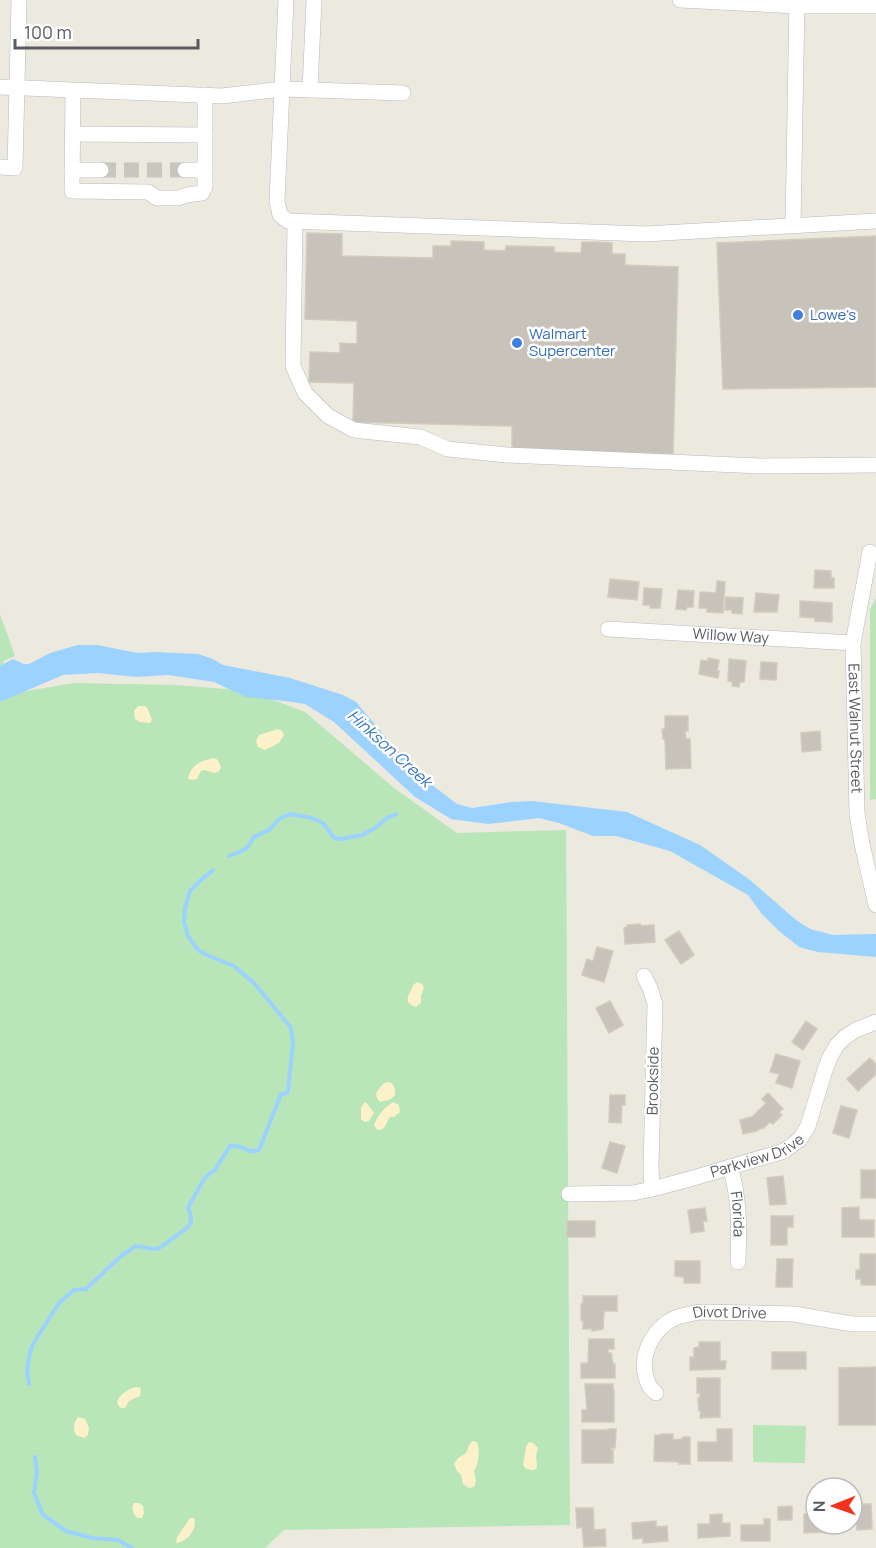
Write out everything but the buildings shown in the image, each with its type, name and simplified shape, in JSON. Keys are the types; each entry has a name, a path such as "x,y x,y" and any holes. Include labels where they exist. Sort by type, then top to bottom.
{"street":[{"path":"0,167 15,168 19,0"},
{"path":"286,0 277,201 283,218 288,221 645,234 876,220"},
{"path":"310,90 314,0"},
{"path":"680,0 876,6"},
{"path":"794,225 797,3"},
{"path":"0,87 222,96 282,89 403,93"},
{"path":"73,91 72,191 148,192 157,198 178,198 202,193 205,187 205,95"},
{"path":"72,134 205,135"},
{"path":"72,170 101,170"},
{"path":"185,170 205,170"},
{"path":"295,222 293,366 305,393 328,416 354,430 420,437 448,449 507,455 761,466 876,465"},
{"name":"East Walnut Street","path":"870,552 853,643 857,813 876,905"},
{"name":"Willow Way","path":"608,629 853,643"},
{"name":"Brookside","path":"644,976 655,1004 652,1189"},
{"name":"Parkview Drive","path":"568,1194 633,1193 784,1151 800,1139 808,1126 825,1070 834,1051 845,1037 876,1022"},
{"name":"Florida","path":"730,1167 738,1203 738,1262"},
{"name":"Divot Drive","path":"656,1393 648,1384 644,1369 646,1352 652,1337 673,1319 686,1314 699,1312 794,1314 852,1324 876,1324"}],"green space":[{"path":"876,598 876,799 870,800 870,609"},
{"path":"0,614 15,656 3,661 15,693 74,683 176,685 250,691 305,712 394,788 457,833 566,830 570,1525 284,1530 265,1548 0,1548"},
{"path":"753,1425 806,1426 805,1463 753,1462"}],"sand":[{"path":"138,706 145,706 148,709 152,720 150,723 135,719 134,711"},
{"path":"278,729 284,735 279,743 265,750 258,747 256,741 259,735"},
{"path":"214,758 218,760 221,768 218,772 205,770 201,771 197,779 188,779 191,770 197,764"},
{"path":"418,982 424,988 421,1003 416,1007 409,1003 408,997 414,984"},
{"path":"387,1082 392,1083 395,1095 391,1099 380,1102 376,1093"},
{"path":"366,1102 374,1113 369,1121 365,1122 361,1119 361,1108"},
{"path":"393,1102 399,1105 400,1112 390,1117 382,1129 377,1130 374,1125 377,1118"},
{"path":"141,1388 140,1396 129,1401 125,1408 120,1407 117,1402 120,1397 128,1390"},
{"path":"79,1417 85,1419 89,1428 88,1435 84,1438 76,1435 74,1431"},
{"path":"473,1441 477,1442 478,1449 477,1465 474,1471 476,1481 474,1487 469,1488 463,1484 461,1475 454,1464 466,1453"},
{"path":"529,1442 538,1448 537,1467 534,1470 526,1469 523,1465"},
{"path":"134,1503 143,1506 142,1518 134,1515"},
{"path":"190,1518 194,1518 195,1522 191,1534 176,1543 177,1537"}],"water":[{"name":"Hinkson Creek","path":"78,645 97,645 138,653 198,654 223,665 290,678 343,695 356,702 417,771 457,804 472,808 532,801 627,812 700,845 750,880 796,920 810,929 833,935 876,934 876,957 818,952 799,947 761,913 748,895 670,851 616,836 593,836 539,818 488,824 451,819 415,797 334,722 305,704 246,697 214,682 168,675 137,677 98,673 63,675 0,702 0,666 13,659 29,664 50,653"}],"waterway":[{"path":"229,856 247,848 254,837 269,830 279,819 290,814 312,818 323,823 334,838 342,839 362,835 396,814"},
{"path":"29,1384 27,1371 30,1352 59,1303 74,1290 86,1289 121,1256 136,1246 156,1249 185,1229 191,1219 188,1208 204,1179 215,1170 230,1146 239,1146 252,1151 259,1150 281,1094 288,1091 293,1043 291,1028 255,984 234,966 198,950 188,936 184,922 190,891 213,870"},
{"path":"35,1457 37,1471 34,1493 43,1515 66,1531 92,1538 118,1540 132,1548"}],"tunnel":[{"path":"101,170 185,170"}],"place":[{"name":"Lowe's","path":"798,315"},
{"name":"Walmart Supercenter","path":"517,343"}]}
